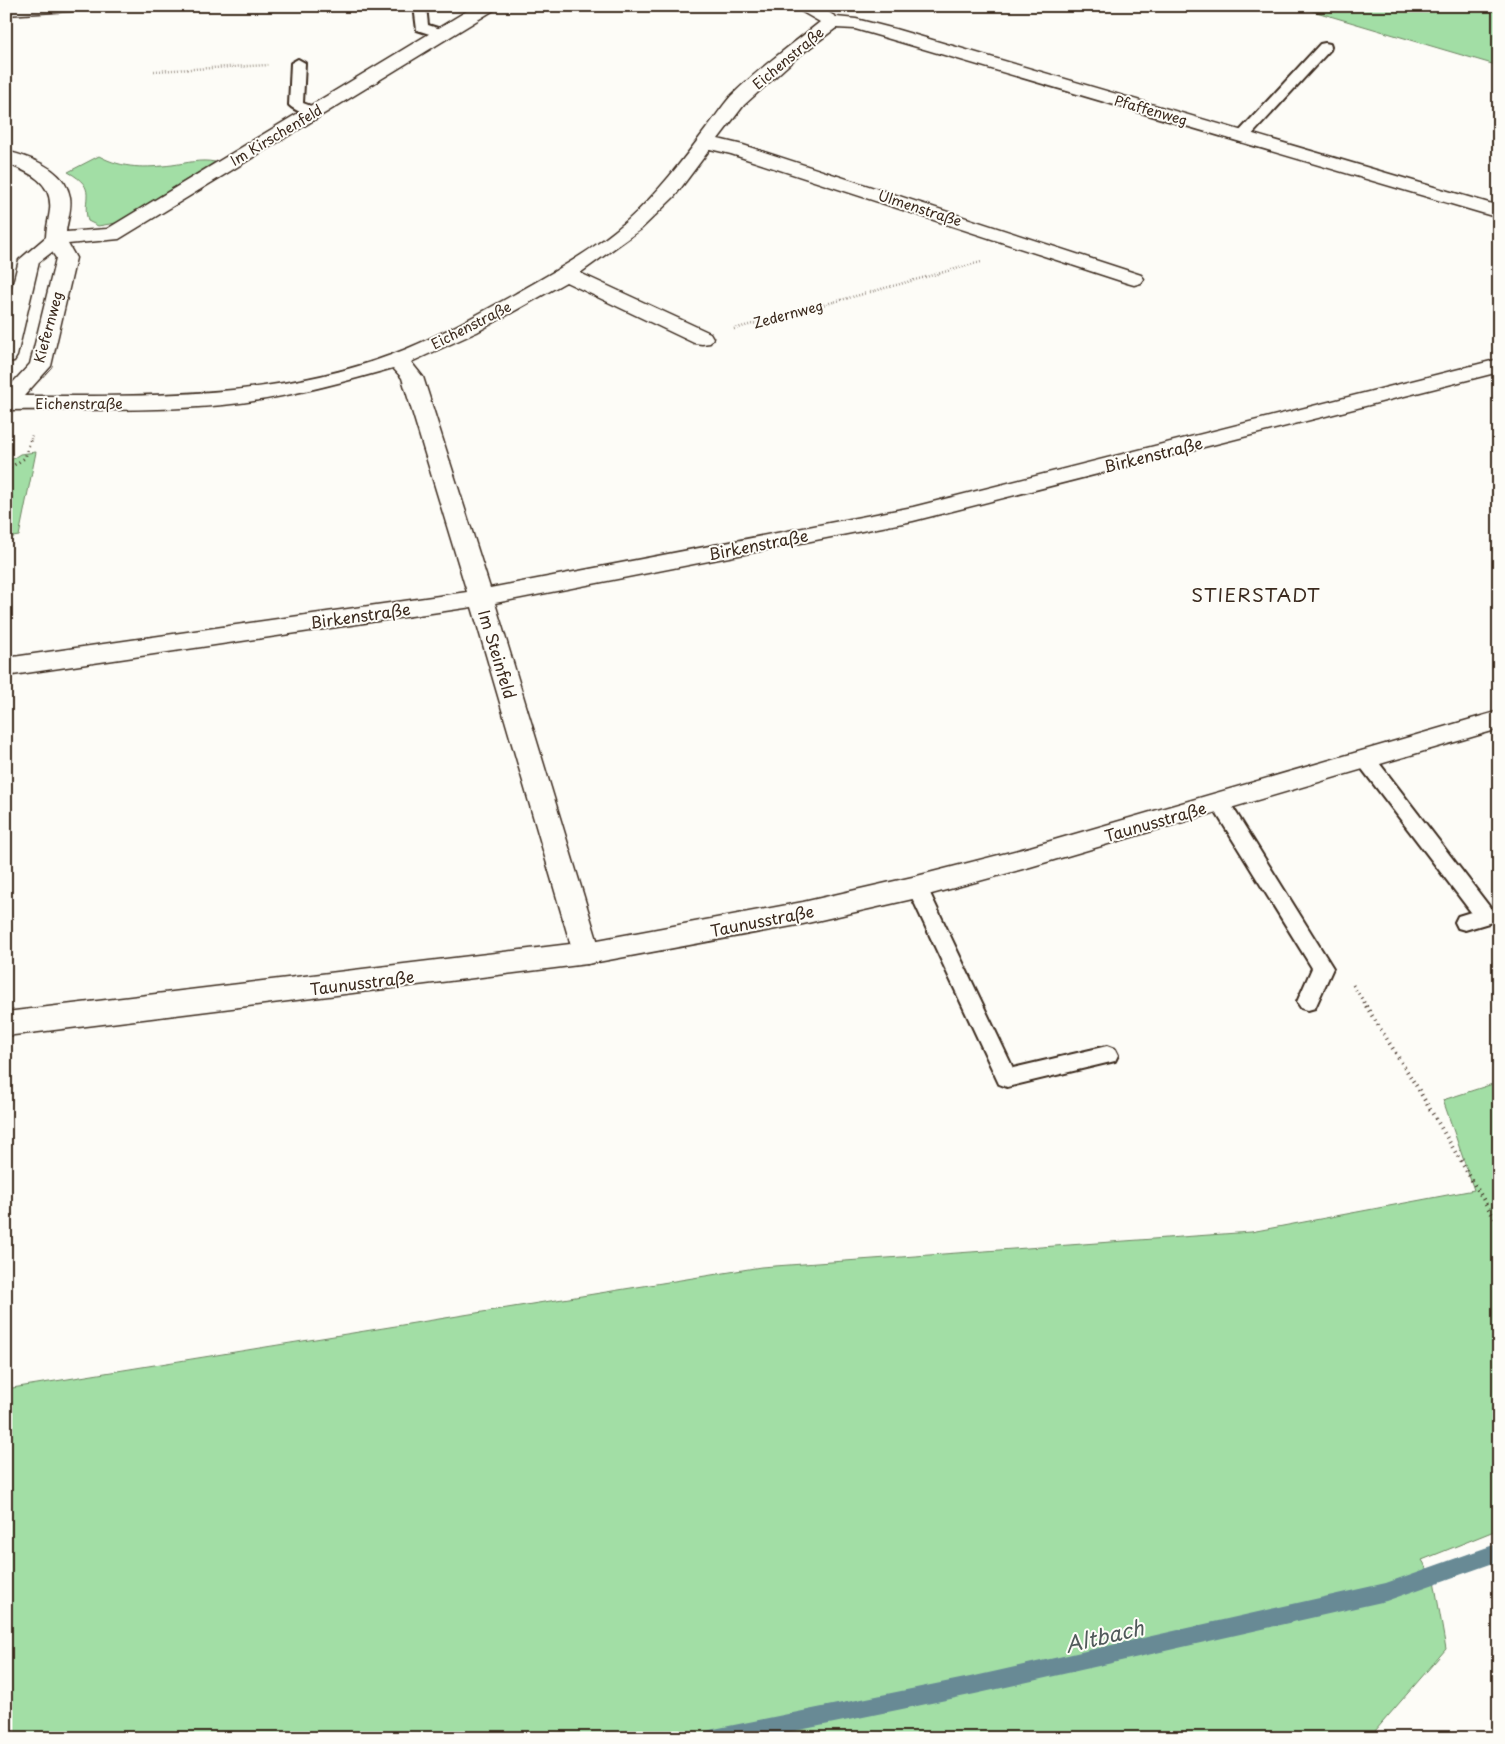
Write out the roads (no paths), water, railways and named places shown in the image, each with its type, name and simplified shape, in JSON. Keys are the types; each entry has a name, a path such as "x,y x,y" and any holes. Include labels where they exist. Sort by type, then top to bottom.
{"street":[{"path":"6,10 71,6"},
{"name":"Im Kirschenfeld","path":"56,239 112,235 488,6"},
{"name":"Pfaffenweg","path":"805,6 832,22 856,24 889,33 1499,212"},
{"name":"Eichenstraße","path":"6,402 173,402 224,398 280,390 335,378 398,360 470,328 565,274 603,249 634,225 667,193 737,102 790,54 832,22"},
{"name":"Ulmenstraße","path":"705,142 736,149 1134,279"},
{"path":"6,157 30,165 48,176 58,188 61,203 56,239 29,260 6,356"},
{"name":"Kiefernweg","path":"6,402 40,366 66,258 56,239"},
{"path":"565,274 702,338"},
{"name":"Im Steinfeld","path":"398,360 412,377 481,598 587,953"},
{"name":"Birkenstraße","path":"6,667 481,598 913,514 1499,365"},
{"name":"Taunusstraße","path":"6,1024 587,953 803,913 918,887 1220,803 1499,720"}],"lane":[{"path":"420,6 422,27 442,34"},
{"path":"1242,137 1324,47"},
{"path":"298,63 296,104 314,112"},
{"path":"1366,760 1485,916 1465,922"},
{"path":"1220,803 1323,968 1308,1002"},
{"path":"918,887 1007,1078 1107,1055"}],"waterway":[{"name":"Altbach","path":"714,1738 975,1685 1386,1592 1499,1552"}],"district":[{"name":"STIERSTADT","path":"1256,594"}]}
